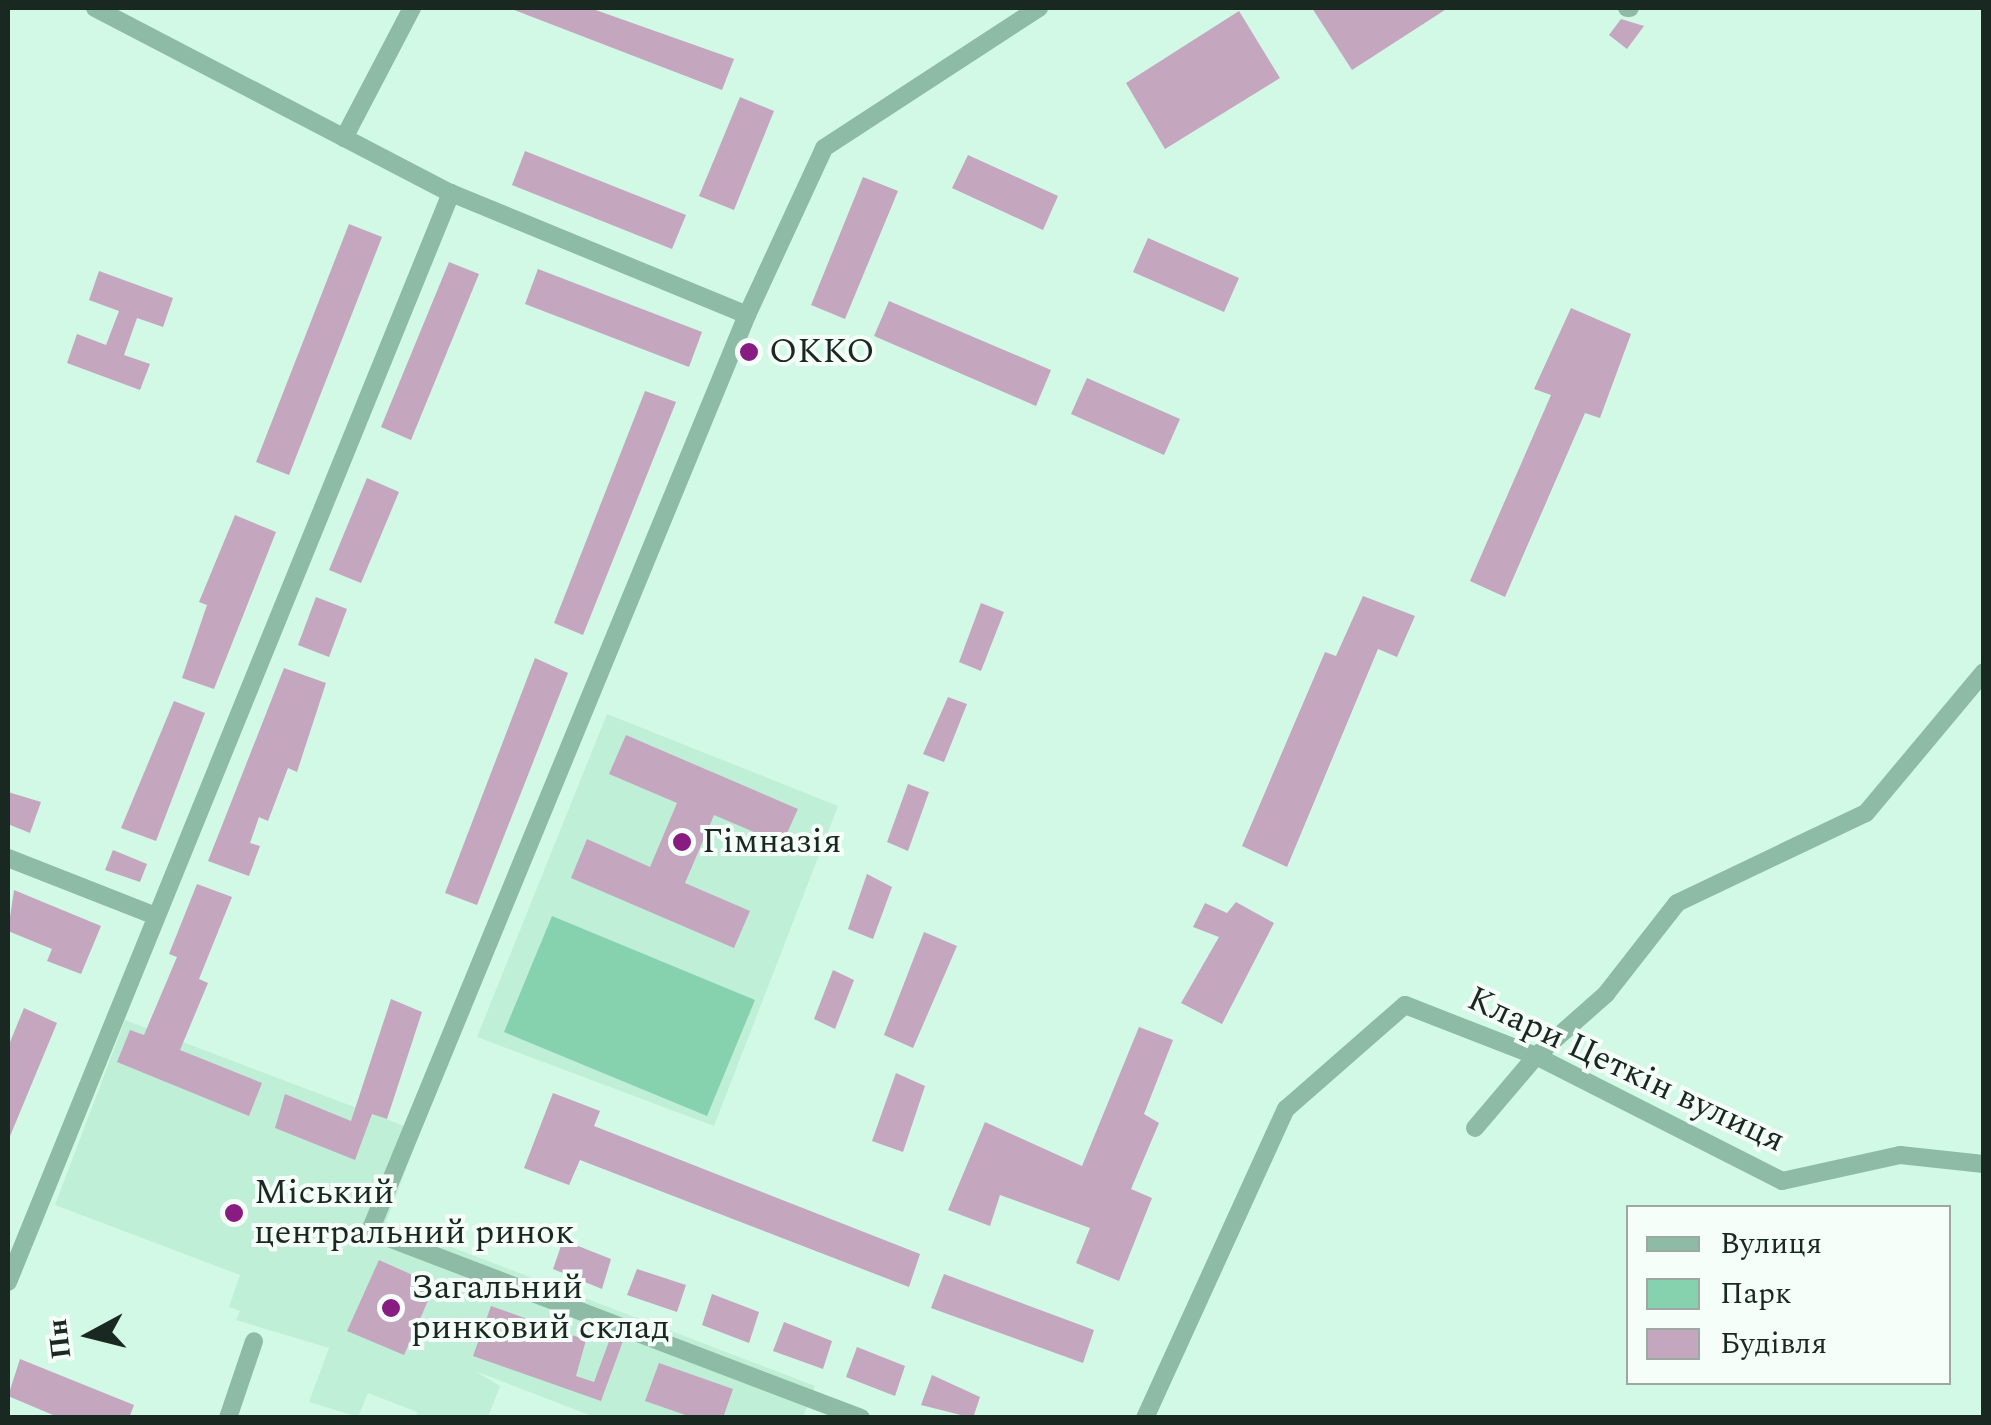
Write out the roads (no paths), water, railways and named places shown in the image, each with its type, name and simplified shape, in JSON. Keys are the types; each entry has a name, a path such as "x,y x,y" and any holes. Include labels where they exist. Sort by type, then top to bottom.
{"street":[{"path":"95,8 451,193 747,314"},
{"path":"344,138 412,8"},
{"path":"861,1418 370,1231 747,314 824,148 1039,8"},
{"path":"8,1282 451,193"},
{"path":"1475,1128 1536,1056 1606,994 1677,902 1866,813 1984,672"},
{"path":"8,858 156,916"},
{"name":"Клари Цеткін вулиця","path":"1145,1418 1286,1110 1405,1004 1536,1056 1782,1181 1900,1155 1984,1164"},
{"path":"228,1418 254,1342"}],"place":[{"name":"ОККО","path":"749,352"},
{"name":"Гімназія","path":"682,842"},
{"name":"Міський центральний ринок","path":"234,1213"},
{"name":"Загальний ринковий склад","path":"391,1308"}]}
